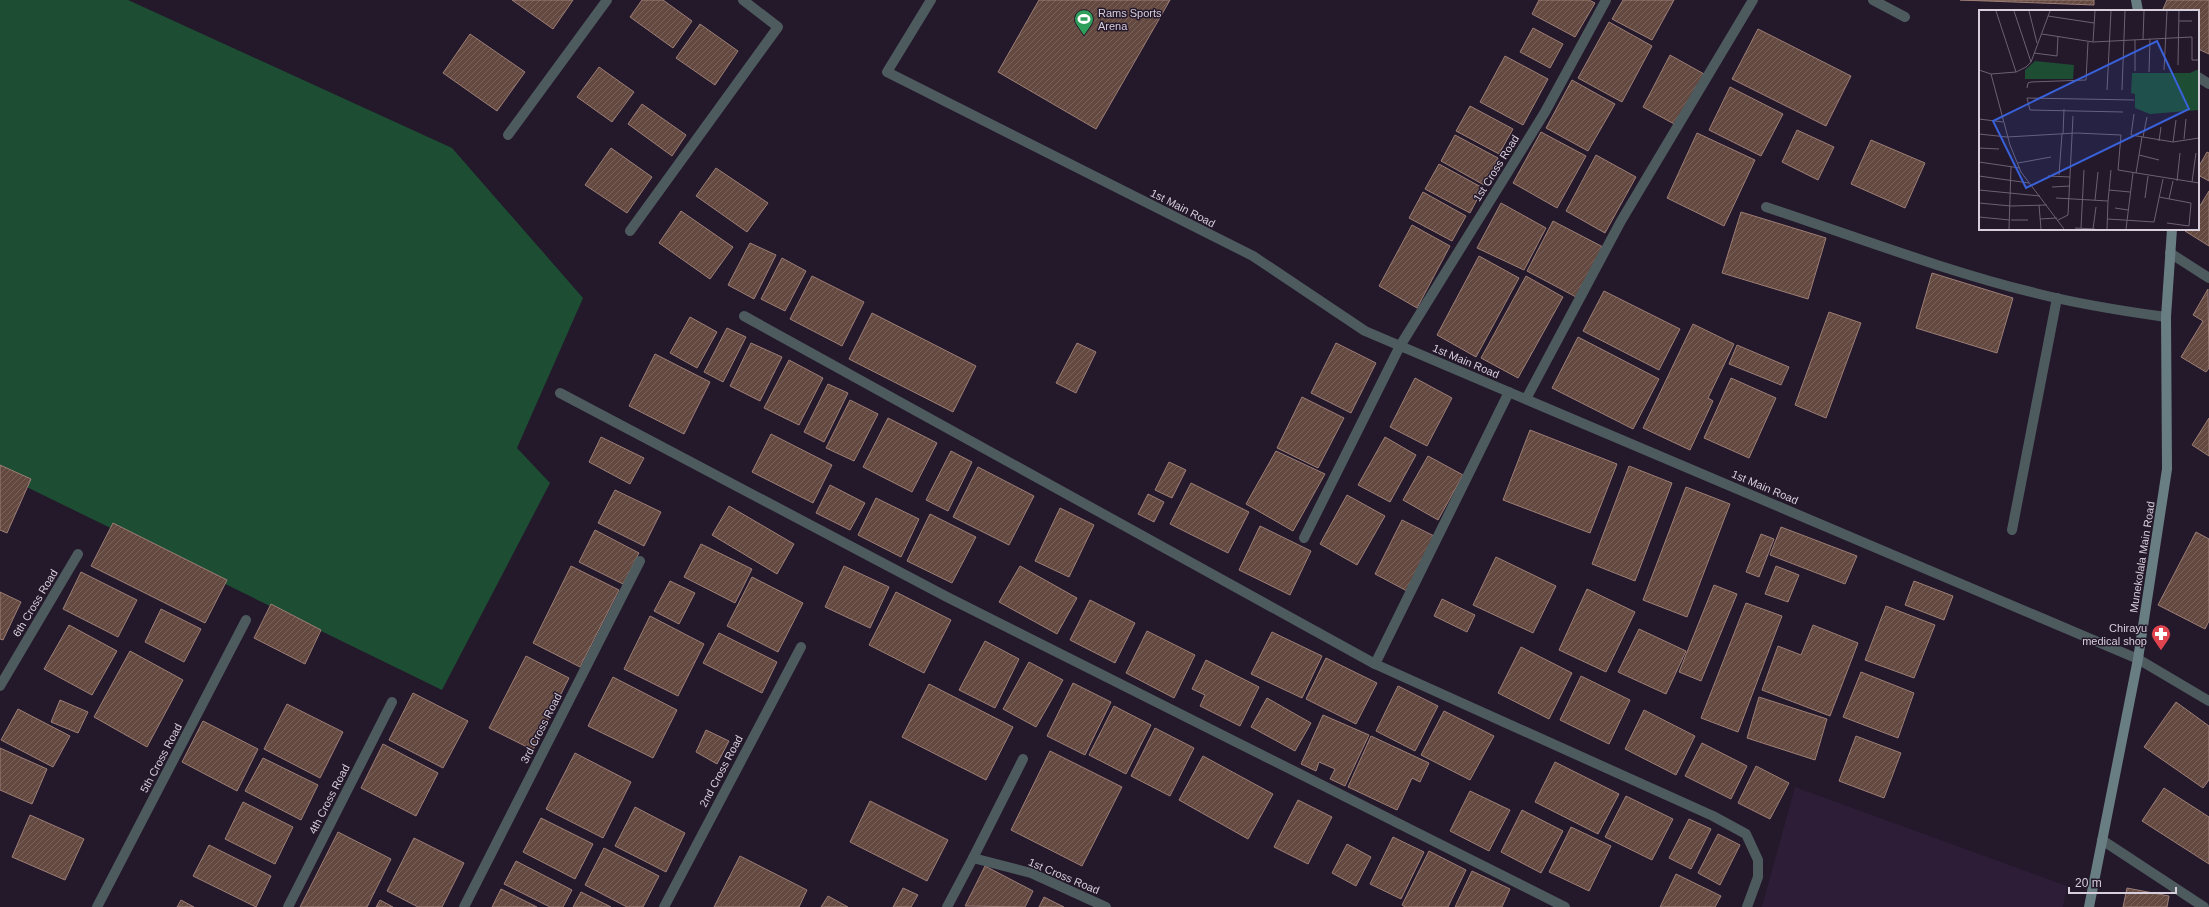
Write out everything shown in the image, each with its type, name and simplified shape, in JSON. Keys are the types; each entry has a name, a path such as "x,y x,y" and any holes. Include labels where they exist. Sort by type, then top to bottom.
{"street":[{"path":"508,135 607,0"},
{"path":"630,231 778,27 743,0"},
{"name":"1st Main Road","path":"931,0 886,72 1253,256 1365,331 2138,659 2209,700"},
{"name":"1st Cross Road","path":"1304,538 1400,346 1544,112 1606,0"},
{"path":"1526,399 1621,221 1753,0"},
{"path":"1873,0 1906,17"},
{"path":"2136,0 2138,10"},
{"path":"2199,78 2209,84"},
{"path":"1766,206 1982,278 2090,306 2166,318"},
{"name":"Munekolala Main Road","path":"2089,907 2138,659 2167,470 2166,318 2172,230"},
{"path":"2170,253 2209,278"},
{"path":"2012,530 2057,298"},
{"path":"744,316 1375,664 1713,816 1746,834 1758,860 1758,877 1747,907"},
{"path":"1375,664 1509,392"},
{"path":"560,393 947,598 1565,907"},
{"name":"6th Cross Road","path":"0,686 78,554"},
{"name":"3rd Cross Road","path":"464,907 640,561"},
{"name":"5th Cross Road","path":"97,907 246,620"},
{"name":"2nd Cross Road","path":"664,907 800,647"},
{"name":"4th Cross Road","path":"288,907 392,702"},
{"path":"947,907 1023,760"},
{"path":"2102,840 2204,907"},
{"name":"1st Cross Road","path":"973,858 1031,873 1106,907"}],"shaded area":[{"path":"1795,787 2067,886 2063,907 1762,907"}],"green space":[{"path":"0,0 128,0 452,148 583,298 517,448 550,483 442,690 0,474"}],"building":[{"path":"512,0 573,0 553,29"},
{"path":"642,0 663,0 692,21 673,48 630,17"},
{"name":"Rams Sports Arena","path":"1039,0 1170,0 1096,129 998,72"},
{"path":"1539,0 1589,0 1595,3 1575,37 1532,14"},
{"path":"1623,0 1674,0 1652,40 1612,19"},
{"path":"1960,0 2094,0 2094,5"},
{"path":"2167,0 2209,0 2209,54 2199,49 2199,10 2163,9"},
{"path":"1609,22 1652,46 1622,102 1578,78"},
{"path":"700,24 738,51 715,85 676,58"},
{"path":"1533,28 1563,44 1550,68 1520,52"},
{"path":"1758,29 1851,76 1826,126 1732,79"},
{"path":"470,34 525,72 497,111 443,73"},
{"path":"1670,55 1704,74 1676,125 1643,107"},
{"path":"1505,56 1548,79 1523,125 1480,102"},
{"path":"599,67 634,92 612,122 577,97"},
{"path":"1572,80 1615,104 1588,151 1546,128"},
{"path":"1730,87 1783,114 1761,156 1709,130"},
{"path":"642,104 686,135 672,156 628,124"},
{"path":"1470,106 1513,129 1499,154 1456,131"},
{"path":"1797,130 1834,147 1818,180 1782,162"},
{"path":"1541,132 1586,156 1557,208 1513,183"},
{"path":"1697,133 1755,160 1724,226 1667,198"},
{"path":"1455,135 1498,158 1484,185 1441,161"},
{"path":"1871,140 1925,163 1905,208 1851,184"},
{"path":"611,148 652,177 627,213 585,185"},
{"path":"2207,152 2209,153 2209,181 2199,176 2199,166"},
{"path":"1596,155 1636,177 1605,233 1566,211"},
{"path":"1439,164 1483,188 1470,213 1425,189"},
{"path":"716,168 768,203 747,232 696,196"},
{"path":"2209,191 2209,246 2185,231 2199,230 2199,207"},
{"path":"1423,192 1466,216 1452,241 1409,218"},
{"path":"1501,203 1546,228 1524,270 1477,248"},
{"path":"681,211 733,247 710,279 659,243"},
{"path":"1741,212 1826,238 1808,299 1722,273"},
{"path":"1553,221 1603,247 1576,297 1527,271"},
{"path":"1412,225 1450,246 1417,308 1379,286"},
{"path":"750,243 776,255 754,299 728,285"},
{"path":"1479,256 1519,278 1476,357 1437,335"},
{"path":"782,258 806,271 785,311 761,299"},
{"path":"1932,273 2013,298 1997,353 1916,328"},
{"path":"812,276 864,302 842,346 790,319"},
{"path":"1526,276 1563,297 1518,378 1481,358"},
{"path":"2208,289 2209,368 2206,372 2181,357 2203,321 2193,315"},
{"path":"1604,291 1680,329 1659,370 1583,331"},
{"path":"1829,312 1861,323 1826,418 1795,405"},
{"path":"872,313 976,366 953,412 849,359"},
{"path":"690,317 717,332 697,368 670,353"},
{"path":"1693,324 1734,344 1708,398 1713,401 1690,450 1643,428"},
{"path":"727,328 746,337 723,382 704,372"},
{"path":"1578,337 1659,379 1633,429 1552,388"},
{"path":"751,343 782,357 760,401 730,386"},
{"path":"1077,343 1096,352 1076,393 1056,383"},
{"path":"1336,343 1376,363 1351,413 1311,393"},
{"path":"1737,345 1789,367 1781,385 1729,364"},
{"path":"655,354 710,382 684,434 629,406"},
{"path":"789,360 823,378 799,425 764,408"},
{"path":"1415,378 1452,398 1427,446 1390,427"},
{"path":"1731,378 1776,398 1749,458 1704,438"},
{"path":"828,384 848,393 824,442 804,432"},
{"path":"1302,397 1344,418 1318,468 1277,448"},
{"path":"850,400 878,414 854,461 826,448"},
{"path":"888,418 937,443 912,492 863,467"},
{"path":"2209,418 2209,456 2192,445"},
{"path":"1530,430 1617,464 1590,533 1503,500"},
{"path":"771,434 832,465 813,503 752,472"},
{"path":"601,437 644,458 630,484 589,462"},
{"path":"1385,437 1416,455 1390,502 1358,485"},
{"path":"951,451 972,462 948,511 926,500"},
{"path":"1276,451 1325,474 1293,531 1246,504"},
{"path":"1428,456 1463,475 1438,520 1403,500"},
{"path":"1169,462 1186,470 1172,498 1155,490"},
{"path":"0,465 31,479 7,533 0,530"},
{"path":"1629,466 1672,483 1635,581 1592,564"},
{"path":"978,467 1034,496 1009,545 953,517"},
{"path":"1191,483 1249,512 1228,553 1170,524"},
{"path":"830,485 865,503 850,530 816,513"},
{"path":"1686,487 1730,504 1687,617 1643,600"},
{"path":"615,490 661,512 644,546 598,523"},
{"path":"1148,494 1164,502 1154,522 1138,514"},
{"path":"1347,495 1385,516 1357,565 1320,544"},
{"path":"876,498 919,519 901,557 858,535"},
{"path":"729,506 794,544 777,574 712,535"},
{"path":"1060,508 1094,525 1069,577 1035,561"},
{"path":"930,514 976,537 952,583 907,561"},
{"path":"1402,520 1434,536 1407,591 1375,574"},
{"path":"113,523 227,580 205,623 91,566"},
{"path":"1260,526 1311,551 1290,595 1239,570"},
{"path":"1781,527 1857,556 1845,584 1770,555"},
{"path":"595,530 639,553 623,584 579,562"},
{"path":"2196,532 2209,539 2209,621 2205,629 2158,605"},
{"path":"1761,534 1774,539 1759,577 1746,572"},
{"path":"701,544 752,569 735,603 684,577"},
{"path":"1496,557 1556,586 1533,633 1473,605"},
{"path":"571,566 619,590 580,667 533,643"},
{"path":"844,566 889,587 870,628 825,607"},
{"path":"1020,566 1077,598 1057,634 999,602"},
{"path":"1776,566 1799,575 1788,602 1765,594"},
{"path":"81,572 137,600 118,637 63,609"},
{"path":"752,577 803,603 778,652 727,626"},
{"path":"670,581 695,593 679,624 654,611"},
{"path":"1914,581 1953,596 1944,620 1905,605"},
{"path":"1714,585 1737,594 1701,681 1679,672"},
{"path":"1587,589 1635,612 1606,672 1559,650"},
{"path":"0,592 21,602 3,640 0,639"},
{"path":"896,592 951,620 924,673 869,645"},
{"path":"1442,599 1475,615 1467,632 1434,616"},
{"path":"1090,600 1135,623 1115,663 1070,640"},
{"path":"1746,603 1782,616 1738,732 1701,718"},
{"path":"271,604 321,630 305,664 254,638"},
{"path":"1886,606 1935,625 1914,678 1865,660"},
{"path":"161,609 201,629 184,662 145,642"},
{"path":"650,616 704,644 678,696 624,669"},
{"path":"69,625 117,651 92,695 44,669"},
{"path":"1813,625 1858,643 1830,716 1762,690 1778,646 1801,655"},
{"path":"1639,629 1686,651 1666,694 1618,672"},
{"path":"1147,631 1195,655 1174,698 1126,673"},
{"path":"1272,632 1322,656 1302,698 1251,674"},
{"path":"719,633 777,662 762,693 703,663"},
{"path":"985,641 1019,659 995,708 959,690"},
{"path":"1521,647 1572,673 1549,719 1498,693"},
{"path":"130,651 183,680 147,747 94,717"},
{"path":"526,656 569,678 533,750 489,728"},
{"path":"1326,658 1377,683 1356,724 1306,699"},
{"path":"1206,660 1259,687 1240,726 1200,706 1205,695 1192,689"},
{"path":"1029,662 1063,680 1036,727 1003,709"},
{"path":"1861,672 1914,693 1898,738 1843,717"},
{"path":"1581,676 1630,700 1609,744 1560,720"},
{"path":"613,677 677,710 653,758 588,726"},
{"path":"1073,683 1111,702 1085,755 1047,736"},
{"path":"929,684 1013,727 986,780 902,737"},
{"path":"1398,686 1438,706 1415,751 1376,731"},
{"path":"413,693 468,721 443,768 389,740"},
{"path":"1759,697 1827,719 1815,760 1747,738"},
{"path":"1267,698 1311,723 1295,751 1251,727"},
{"path":"60,700 88,712 78,733 51,722"},
{"path":"2176,702 2209,726 2209,780 2203,788 2144,747"},
{"path":"287,704 343,732 320,778 264,749"},
{"path":"1114,706 1151,725 1126,774 1089,755"},
{"path":"18,709 70,736 53,767 1,740"},
{"path":"1644,710 1695,736 1676,775 1625,749"},
{"path":"1444,711 1494,736 1470,780 1421,755"},
{"path":"1323,715 1369,735 1345,786 1330,779 1335,769 1319,762 1316,771 1301,764"},
{"path":"203,721 258,749 237,791 182,762"},
{"path":"1155,728 1194,748 1170,796 1131,776"},
{"path":"706,730 729,741 717,764 696,752"},
{"path":"1371,736 1429,763 1420,782 1412,778 1397,810 1348,787"},
{"path":"1856,736 1901,753 1884,798 1839,781"},
{"path":"1702,743 1747,766 1731,799 1685,776"},
{"path":"383,744 438,773 416,816 361,788"},
{"path":"0,748 47,769 32,804 0,790"},
{"path":"1050,751 1122,787 1082,866 1011,830"},
{"path":"575,753 631,782 603,838 546,809"},
{"path":"1203,756 1273,794 1248,839 1179,800"},
{"path":"263,758 318,785 301,820 245,791"},
{"path":"1555,762 1619,794 1598,834 1535,802"},
{"path":"1756,766 1789,783 1770,819 1738,803"},
{"path":"2164,788 2209,817 2209,864 2142,821"},
{"path":"1470,791 1510,810 1489,851 1450,831"},
{"path":"1626,796 1673,819 1652,860 1605,837"},
{"path":"1298,800 1332,817 1308,864 1274,847"},
{"path":"870,801 948,840 927,881 850,842"},
{"path":"243,802 293,827 275,864 225,839"},
{"path":"635,807 685,833 666,872 615,846"},
{"path":"1522,810 1563,831 1541,873 1501,852"},
{"path":"30,815 84,839 65,880 12,857"},
{"path":"541,818 593,844 575,879 523,852"},
{"path":"1689,819 1711,829 1691,869 1669,858"},
{"path":"1571,827 1611,846 1589,891 1549,872"},
{"path":"338,832 391,859 367,907 300,907"},
{"path":"1718,834 1740,845 1720,885 1698,873"},
{"path":"1393,837 1424,852 1401,899 1370,884"},
{"path":"414,838 464,863 442,907 418,907 387,891"},
{"path":"1347,844 1371,857 1356,886 1332,873"},
{"path":"209,845 271,876 256,907 193,876"},
{"path":"604,848 659,876 643,907 627,907 585,885"},
{"path":"1429,851 1466,870 1448,907 1405,907 1402,905"},
{"path":"740,856 807,890 799,907 714,907"},
{"path":"516,861 572,890 563,907 550,907 504,884"},
{"path":"985,866 1033,891 1025,907 965,906"},
{"path":"1472,871 1510,889 1502,907 1455,907"},
{"path":"1676,874 1721,896 1715,907 1660,907"},
{"path":"903,888 918,895 911,907 893,907"},
{"path":"2127,888 2169,896 2167,907 2123,907"},
{"path":"501,889 537,907 492,907"},
{"path":"581,892 611,907 573,907"},
{"path":"828,896 848,907 821,907"},
{"path":"1044,897 1064,907 1039,907"},
{"path":"181,900 194,907 177,907"},
{"path":"380,900 393,907 376,907"}],"place":[{"name":"Rams Sports Arena","path":"1084,36"},
{"name":"Chirayu medical shop","path":"2161,651"}]}
